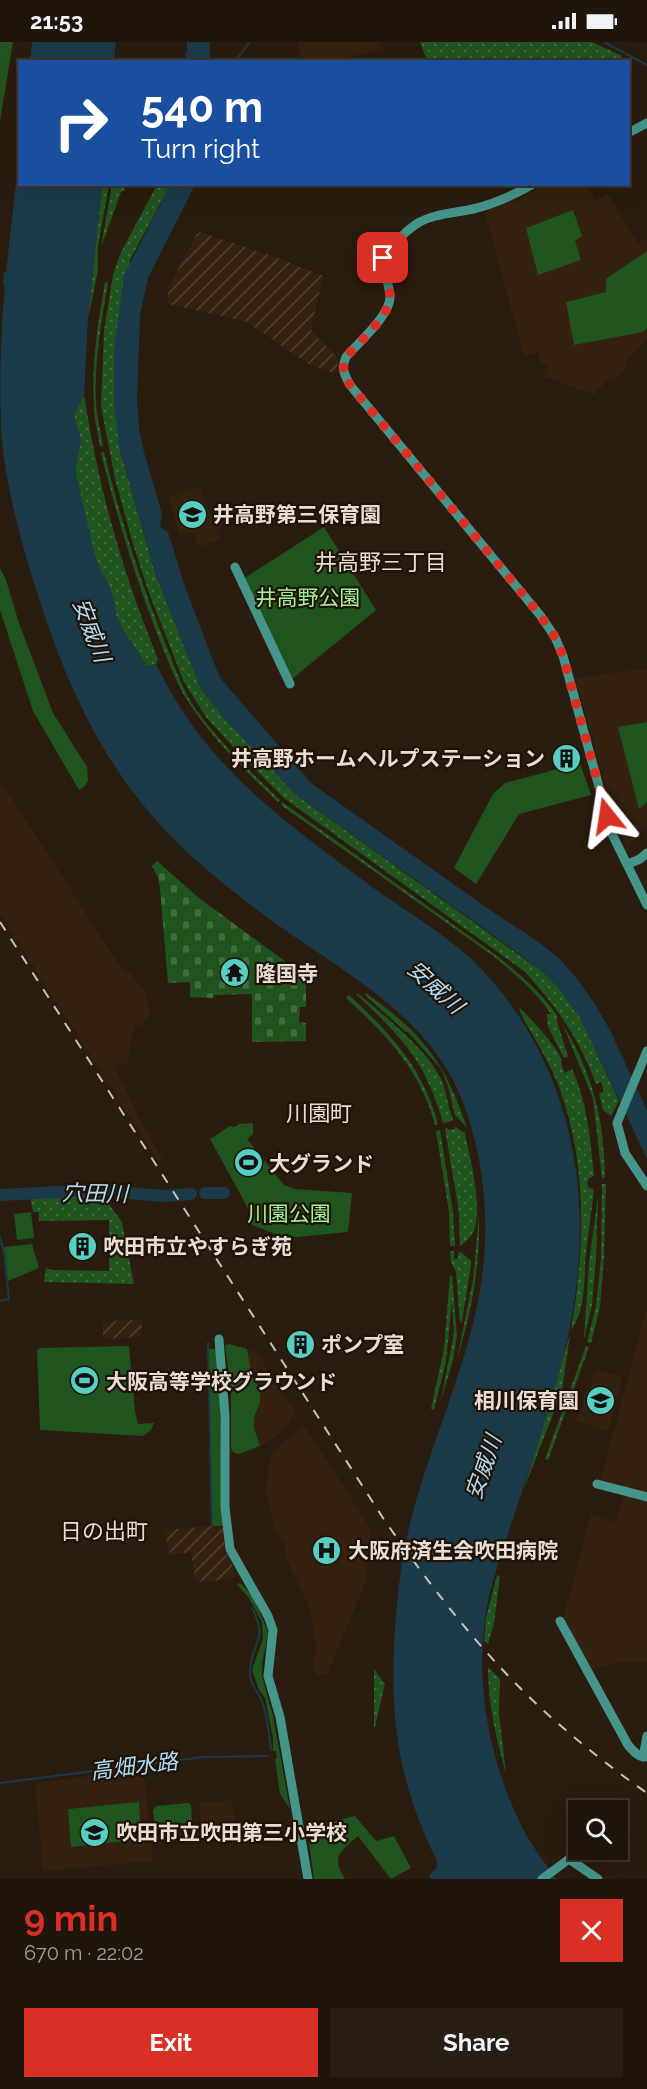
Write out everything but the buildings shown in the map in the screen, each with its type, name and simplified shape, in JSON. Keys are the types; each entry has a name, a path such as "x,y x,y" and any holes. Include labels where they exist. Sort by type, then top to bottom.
{"street":[{"path":"630,132 647,123"},
{"path":"530,186 512,196 476,208 426,220 416,224 408,231 383,258 383,271 390,296 389,304 383,316 346,357 343,372 350,385 502,568 555,637 563,656 612,834 647,905"},
{"path":"235,567 290,684"},
{"path":"628,864 647,853"},
{"path":"647,1051 617,1123 625,1153 647,1186"},
{"path":"219,1339 225,1416 225,1507 230,1549 268,1616 273,1630 268,1676 280,1717 308,1879"},
{"path":"597,1484 647,1497"},
{"path":"560,1621 633,1752 645,1757 647,1736"},
{"path":"542,1879 568,1859"},
{"path":"570,1860 598,1879"}],"shaded area":[{"path":"297,42 380,42 382,49 347,58 347,60 302,60"},
{"path":"543,186 587,186 596,200 608,193 638,244 647,238 647,340 625,362 628,366 612,382 611,376 594,395 543,376 547,365 540,361 538,352 524,356 484,210 516,200"},
{"path":"200,232 323,276 311,331 339,359 335,374 307,363 247,322 169,304 167,301 169,286"},
{"name":"井高野第三保育園","path":"200,487 220,540 199,547 194,532 180,536 169,496"},
{"path":"647,670 647,826 628,847 620,836 575,678"},
{"path":"2,783 123,971 130,972 146,993 150,1013 141,1026 136,1026 130,1045 128,1063 115,1067 143,1126 162,1158 161,1165 0,914 0,785"},
{"path":"647,1307 647,1493 604,1481 601,1478"},
{"path":"142,1320 141,1337 103,1339 103,1321"},
{"path":"247,1349 257,1353 295,1411 288,1425 280,1433 260,1446 254,1428 254,1417 260,1403 260,1389 252,1377"},
{"name":"相川保育園","path":"598,1370 620,1376 622,1380 608,1431 576,1421 595,1372"},
{"name":"大阪府済生会吹田病院","path":"303,1424 371,1529 366,1581 328,1673 324,1675 318,1675 315,1672 312,1661 317,1653 311,1616 307,1602 284,1554 285,1545 274,1527 266,1493 268,1465 273,1453"},
{"path":"624,1494 647,1500 647,1662 614,1663 594,1670 590,1668 563,1618 591,1515 616,1522"},
{"path":"223,1527 225,1549 235,1571 234,1577 226,1580 196,1582 191,1552 170,1555 164,1530"},
{"name":"吹田市立吹田第三小学校","path":"144,1769 153,1861 43,1871 35,1783"},
{"path":"230,1800 233,1803 235,1824 201,1827 199,1803"}],"green space":[{"path":"0,42 13,42 0,121"},
{"path":"420,42 592,42 622,56 621,60 427,60"},
{"path":"102,186 109,186 98,246 98,270 88,319"},
{"path":"112,186 120,186 126,190 121,192 101,247"},
{"path":"156,186 169,186 130,260 120,450 155,573 201,689 227,721 295,794 544,973 558,987 581,1019 619,1101 611,1116 603,1110 599,1094 604,1091 601,1082 596,1084 575,1038 557,1010 524,971 284,798 206,717 184,682 149,593 133,544 115,479 101,406 104,331 113,275 121,252"},
{"path":"573,210 582,236 575,241 581,260 538,275 526,228"},
{"path":"647,251 647,328 643,332 574,345 566,302 606,292 606,279"},
{"path":"105,282 108,283 96,373 96,404 103,446 100,447 95,421 93,374"},
{"path":"84,395 113,530 133,594 158,659 156,664 147,666 123,630 116,615 107,581 95,556 75,470 80,435 74,415"},
{"path":"104,452 137,567 187,694 210,728 280,800 278,802 220,743 198,717 180,688 135,572 107,477 101,453"},
{"name":"井高野公園","path":"324,527 376,610 292,679 243,579"},
{"path":"0,568 53,713 87,767 88,781 79,790 33,711 0,610"},
{"path":"647,722 647,802 639,809 618,727"},
{"path":"580,763 591,795 519,814 476,884 454,868 493,794 505,783"},
{"path":"282,802 497,956 522,977 557,1015 568,1057 564,1058 548,1027 547,1014 551,1014 511,971 281,805"},
{"name":"隆国寺","path":"157,861 199,898 297,970 294,974 301,979 304,976 306,978 306,1007 300,1007 299,1022 306,1023 306,1041 252,1042 252,994 214,995 213,998 190,997 190,982 168,983 160,888 158,877 152,866"},
{"path":"357,993 402,1031 424,1054 444,1086 452,1121 443,1123 430,1085 421,1068 396,1034"},
{"path":"366,993 403,1022 430,1051 440,1067 450,1085 467,1128 455,1115 441,1069 408,1032 365,995"},
{"path":"349,995 379,1024 404,1053 424,1086 438,1124 435,1125 421,1087 400,1055 375,1025 346,998"},
{"path":"519,1007 554,1047 565,1073 572,1069 582,1095 588,1121 594,1176 589,1178 587,1184 589,1188 594,1189 582,1303 580,1313 571,1330 581,1237 579,1175 575,1144 558,1084"},
{"path":"562,1023 582,1060 595,1097 602,1136 605,1178 602,1178 593,1098"},
{"name":"川園公園","path":"253,1123 253,1134 247,1139 284,1185 295,1189 352,1193 348,1232 286,1238 252,1225 249,1210 210,1139 230,1126"},
{"path":"454,1126 465,1133 477,1206 474,1231 460,1246 459,1212 445,1129 455,1129"},
{"path":"440,1130 453,1212 455,1246 450,1246 449,1212 436,1131"},
{"path":"602,1184 606,1184 604,1257 600,1307 591,1343 587,1342 596,1306 601,1258"},
{"path":"101,1193 122,1222 134,1284 44,1282 46,1268 109,1271 109,1220 39,1221 39,1212 33,1212 30,1196"},
{"path":"598,1195 592,1305 584,1339 589,1263"},
{"path":"31,1212 34,1238 17,1240 14,1214"},
{"path":"479,1216 474,1288 457,1359 473,1280"},
{"path":"32,1244 39,1268 8,1281 4,1247"},
{"path":"450,1251 454,1251 454,1260 461,1252 471,1261 462,1322 460,1322 456,1272 451,1262"},
{"path":"450,1276 452,1276 457,1336 452,1364 441,1400 454,1333 452,1301 446,1361 434,1410 431,1409 444,1349"},
{"path":"570,1334 562,1391 524,1489"},
{"path":"225,1345 247,1349 252,1377 260,1389 260,1403 254,1417 254,1428 260,1446 239,1454 233,1452 231,1448 231,1391"},
{"name":"大阪高等学校グラウンド","path":"129,1346 138,1424 154,1423 151,1430 143,1436 40,1430 37,1350 40,1348"},
{"path":"586,1346 589,1347 548,1460 545,1459"},
{"path":"208,1349 216,1349 224,1526 212,1526"},
{"path":"497,1575 500,1576 494,1623 488,1644 484,1641 486,1618"},
{"path":"240,1583 252,1595 267,1629 262,1676 273,1716 290,1809 280,1794 276,1751 273,1751 273,1738 265,1698 259,1690 252,1670 263,1639 262,1622 249,1598 237,1584"},
{"path":"488,1667 500,1679 499,1713 506,1774 493,1721"},
{"path":"374,1669 385,1684 374,1731"},
{"path":"139,1802 140,1821 127,1841 71,1847 68,1809"},
{"path":"188,1803 191,1805 192,1823 155,1826 153,1810 156,1806"},
{"path":"355,1816 376,1841 394,1836 411,1868 391,1879 358,1836 342,1850 338,1860 345,1879 314,1879 307,1828"}],"water":[{"path":"32,42 116,42 114,60 30,60"},
{"path":"187,42 210,42 210,60 187,60 185,53"},
{"name":"安威川","path":"18,165 18,186 102,186 88,319 84,395 74,415 81,441 75,470 95,556 107,580 116,615 123,630 147,666 156,664 197,732 247,787 274,812 382,894 457,947 483,971 513,1008 538,1048 556,1091 569,1135 577,1180 580,1227 578,1274 571,1321 554,1391 489,1595 482,1654 486,1712 499,1770 525,1832 556,1879 431,1879 429,1876 437,1867 437,1861 413,1804 399,1749 395,1721 393,1661 404,1552 421,1485 467,1347 484,1265 485,1209 478,1153 471,1126 447,1069 427,1042 403,1017 349,974 264,915 214,876 168,833 140,801 105,751 77,698 54,643 29,567 14,509 1,430 1,341 5,288 3,283 4,272 6,272"},
{"path":"169,186 194,186 148,278 140,315 137,400 144,452 162,514 160,527 168,532 184,584 221,679 311,783 558,957 595,1004 611,1032 647,1111 647,1159 581,1019 558,987 544,973 507,945 295,794 227,721 201,689 155,573 120,450 114,405 114,350 124,275"}],"waterway":[{"path":"236,60 250,42"},
{"path":"604,42 647,65"},
{"name":"穴田川","path":"0,1195 96,1190 163,1196 191,1194"},
{"name":"穴田川","path":"205,1193 224,1193"},
{"path":"0,1237 4,1252 9,1299 0,1301"},
{"path":"208,1343 212,1526"},
{"path":"252,1608 257,1619 259,1634 251,1660 250,1675 265,1710 271,1750"},
{"name":"高畑水路","path":"0,1783 203,1757 268,1756"}],"railway":[{"path":"0,922 383,1518 420,1569 478,1643 521,1689 581,1743 647,1793"}],"place":[{"name":"井高野第三保育園","path":"192,514"},
{"name":"井高野ホームヘルプステーション","path":"566,758"},
{"name":"隆国寺","path":"234,973"},
{"name":"大グランド","path":"248,1163"},
{"name":"吹田市立やすらぎ苑","path":"82,1246"},
{"name":"ポンプ室","path":"300,1344"},
{"name":"大阪高等学校グラウンド","path":"85,1381"},
{"name":"相川保育園","path":"600,1400"},
{"name":"大阪府済生会吹田病院","path":"327,1550"},
{"name":"吹田市立吹田第三小学校","path":"95,1832"}],"district":[{"name":"井高野三丁目","path":"381,562"},
{"name":"川園町","path":"319,1113"},
{"name":"日の出町","path":"104,1531"}],"route":[{"path":"383,258 383,271 390,296 389,304 383,316 346,357 343,372 350,385 502,568 555,637 563,656 607,816"}]}
